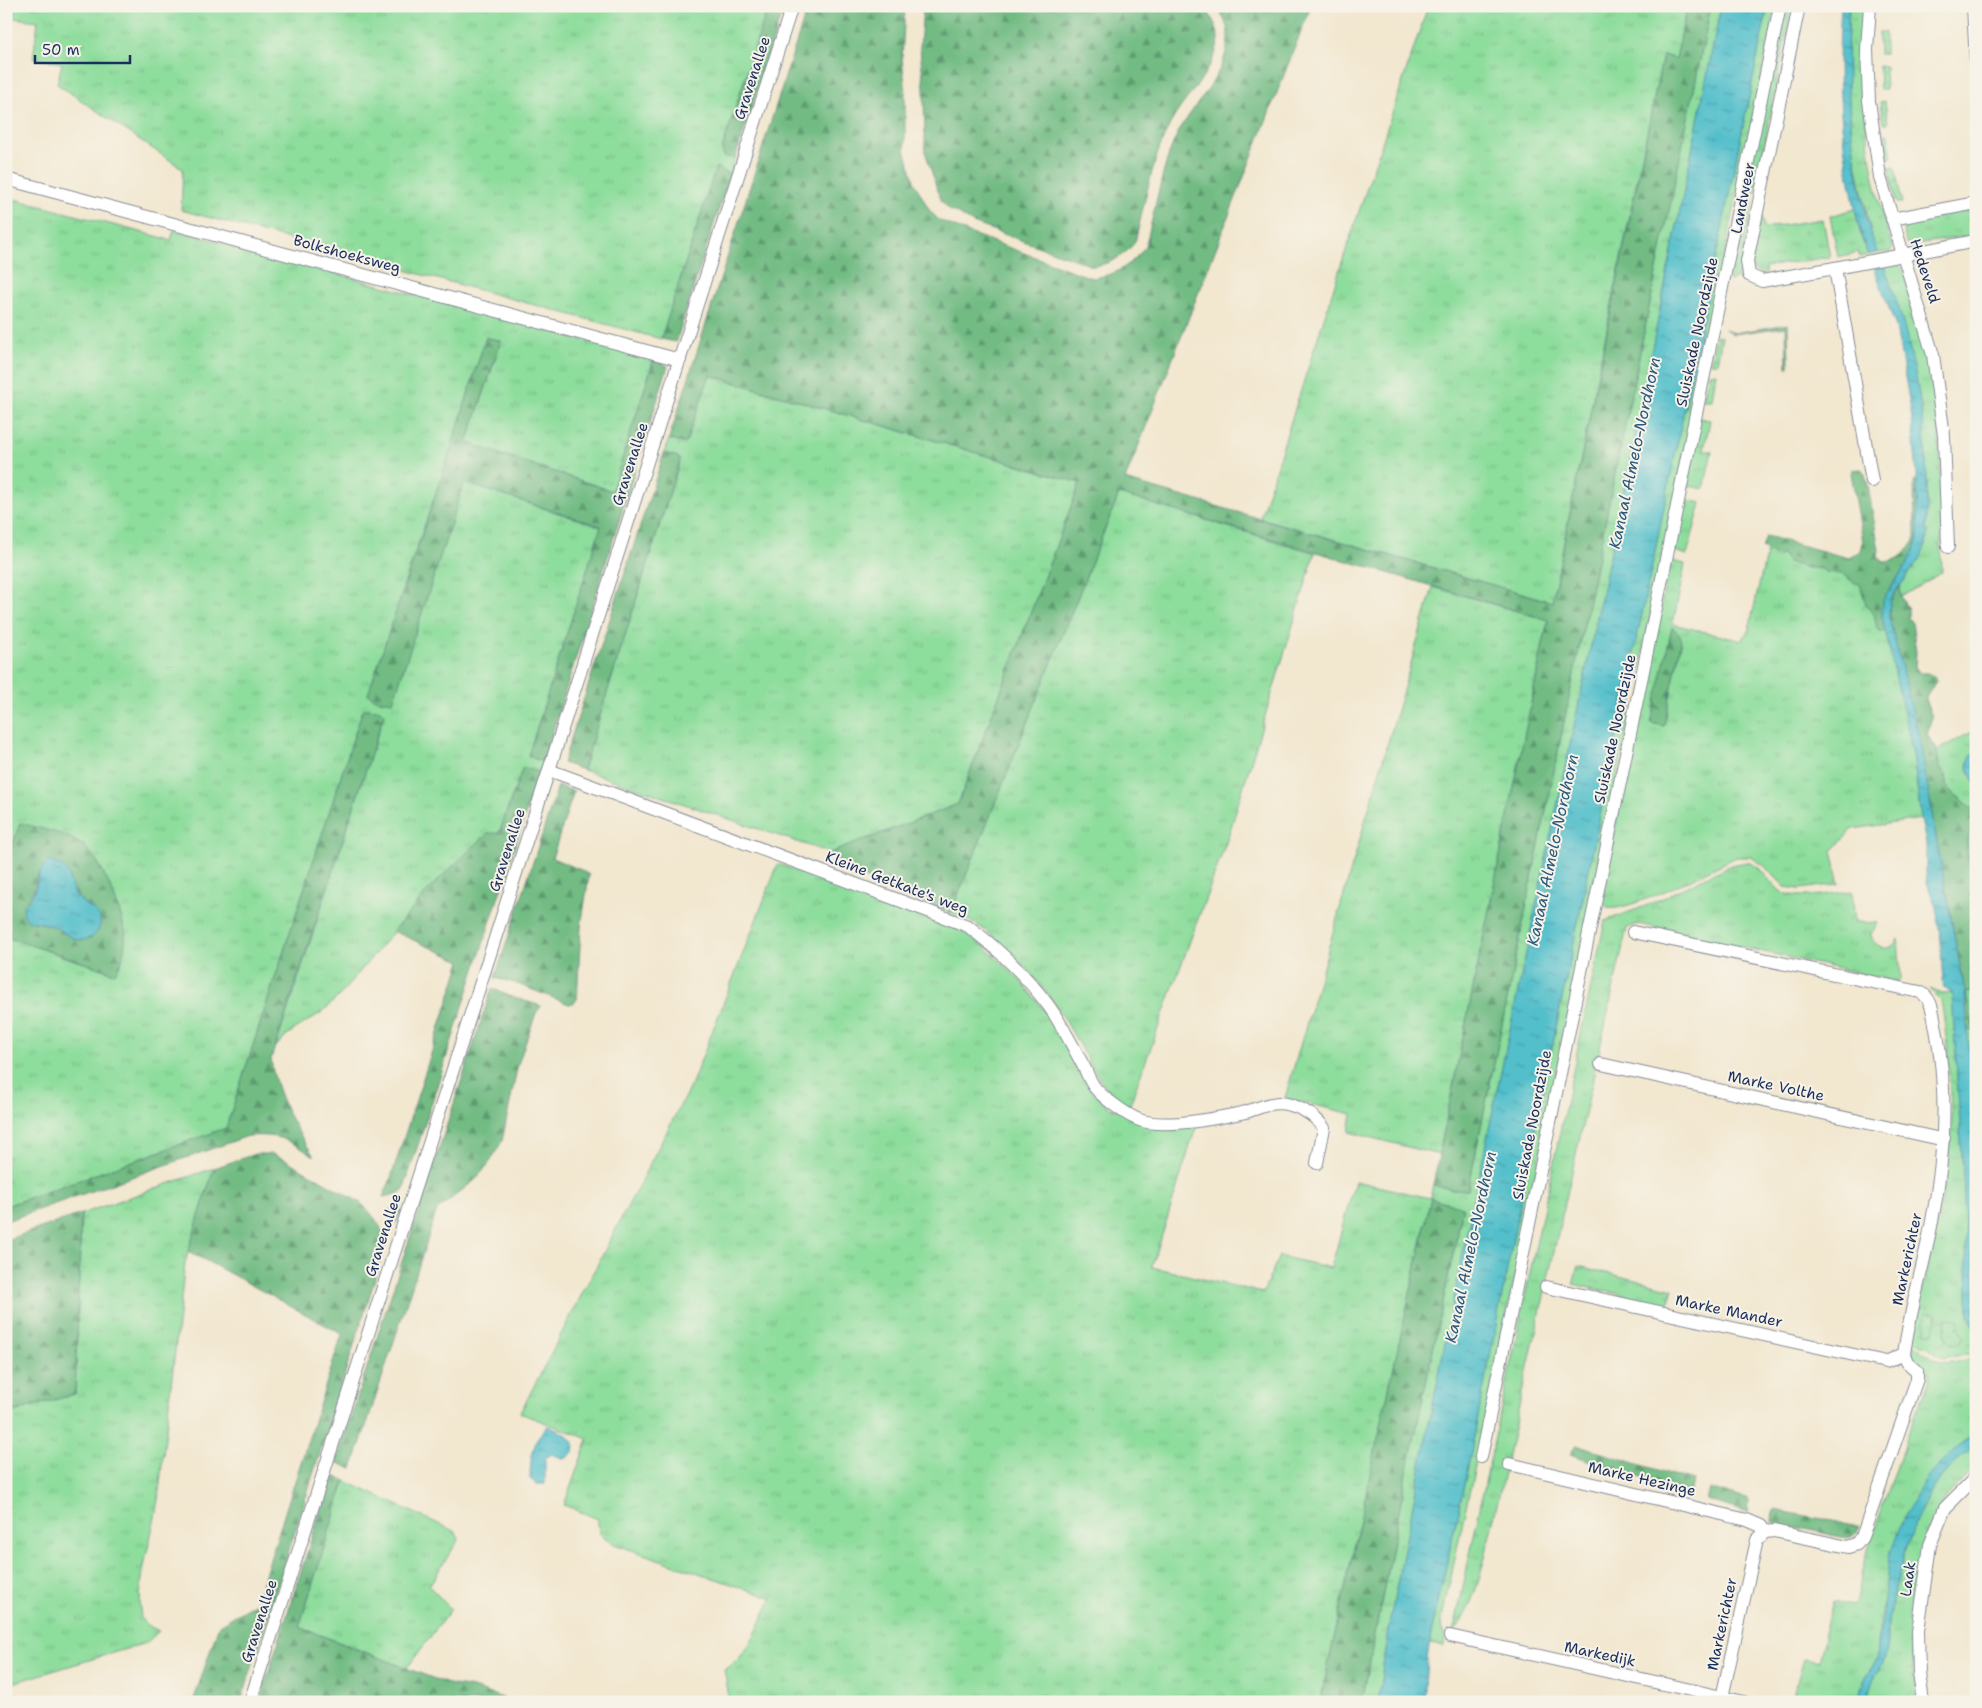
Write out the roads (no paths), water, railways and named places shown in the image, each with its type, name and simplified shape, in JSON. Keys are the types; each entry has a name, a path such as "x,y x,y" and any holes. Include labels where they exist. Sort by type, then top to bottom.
{"street":[{"name":"Gravenallee","path":"250,1702 792,6"},
{"name":"Sluiskade Noordzijde","path":"1481,1457 1780,6"},
{"name":"Landweer","path":"1799,6 1747,261 1747,269 1749,275 1762,280 1835,268"},
{"name":"Hedeveld","path":"1870,6 1867,49 1869,101 1880,177 1934,355 1944,436 1948,547"},
{"path":"1973,6 1976,63"},
{"name":"Bolkshoeksweg","path":"6,179 680,360"},
{"path":"1892,219 1976,203"},
{"path":"1872,481 1835,268 1976,241"},
{"name":"Kleine Getkate's weg","path":"549,770 968,926 993,945 1022,973 1049,1006 1093,1085 1119,1109 1138,1120 1162,1124 1189,1122 1245,1112 1278,1103 1293,1106 1311,1114 1324,1128 1317,1162"},
{"name":"Markerichter","path":"1633,932 1926,995 1930,1003 1940,1048 1944,1138 1933,1220 1904,1354"},
{"name":"Marke Volthe","path":"1601,1064 1936,1138 1944,1138"},
{"name":"Marke Mander","path":"1546,1287 1886,1362 1904,1354"},
{"path":"1764,1532 1774,1531 1848,1547 1857,1544 1862,1536 1918,1379 1917,1371 1907,1362 1904,1354"},
{"name":"Marke Hezinge","path":"1509,1464 1747,1520 1761,1526 1764,1532"},
{"name":"Laak","path":"1923,1702 1919,1672 1918,1632 1930,1545 1945,1508 1976,1477"},
{"name":"Markerichter","path":"1722,1700 1757,1540 1764,1532"},
{"name":"Markedijk","path":"1450,1636 1722,1700 1744,1702"}],"water":[{"name":"Kanaal Almelo-Nordhorn","path":"1721,6 1768,6 1530,1153 1469,1462 1432,1629 1427,1658 1424,1702 1378,1702 1388,1630 1466,1238 1624,489"},
{"path":"1841,6 1849,6 1848,80 1854,153 1867,221 1878,253 1868,255 1857,216 1844,146 1839,76"},
{"path":"1883,264 1895,295 1912,360 1919,393 1926,460 1926,527 1928,533 1924,550 1920,559 1894,593 1890,602 1889,617 1920,741 1965,992 1975,1130 1976,1330 1969,1315 1952,993 1944,988 1941,941 1936,907 1927,883 1926,844 1914,758 1882,617 1883,600 1908,562 1918,538 1917,474 1911,411 1896,327 1873,265"},
{"path":"1976,751 1976,785 1969,772 1968,763"},
{"path":"49,861 58,864 68,872 74,892 78,898 98,915 100,924 94,936 83,940 74,939 52,926 29,921 24,915 23,907 33,894 42,868"},
{"path":"548,1426 567,1435 575,1445 574,1452 565,1459 552,1454 545,1458 545,1484 537,1484 530,1479 533,1450 539,1436"},
{"path":"1976,1434 1976,1446 1948,1469 1937,1483 1913,1528 1892,1600 1885,1656 1866,1702 1859,1702 1865,1679 1870,1673 1877,1655 1889,1557 1905,1513 1928,1476 1956,1448"}]}
